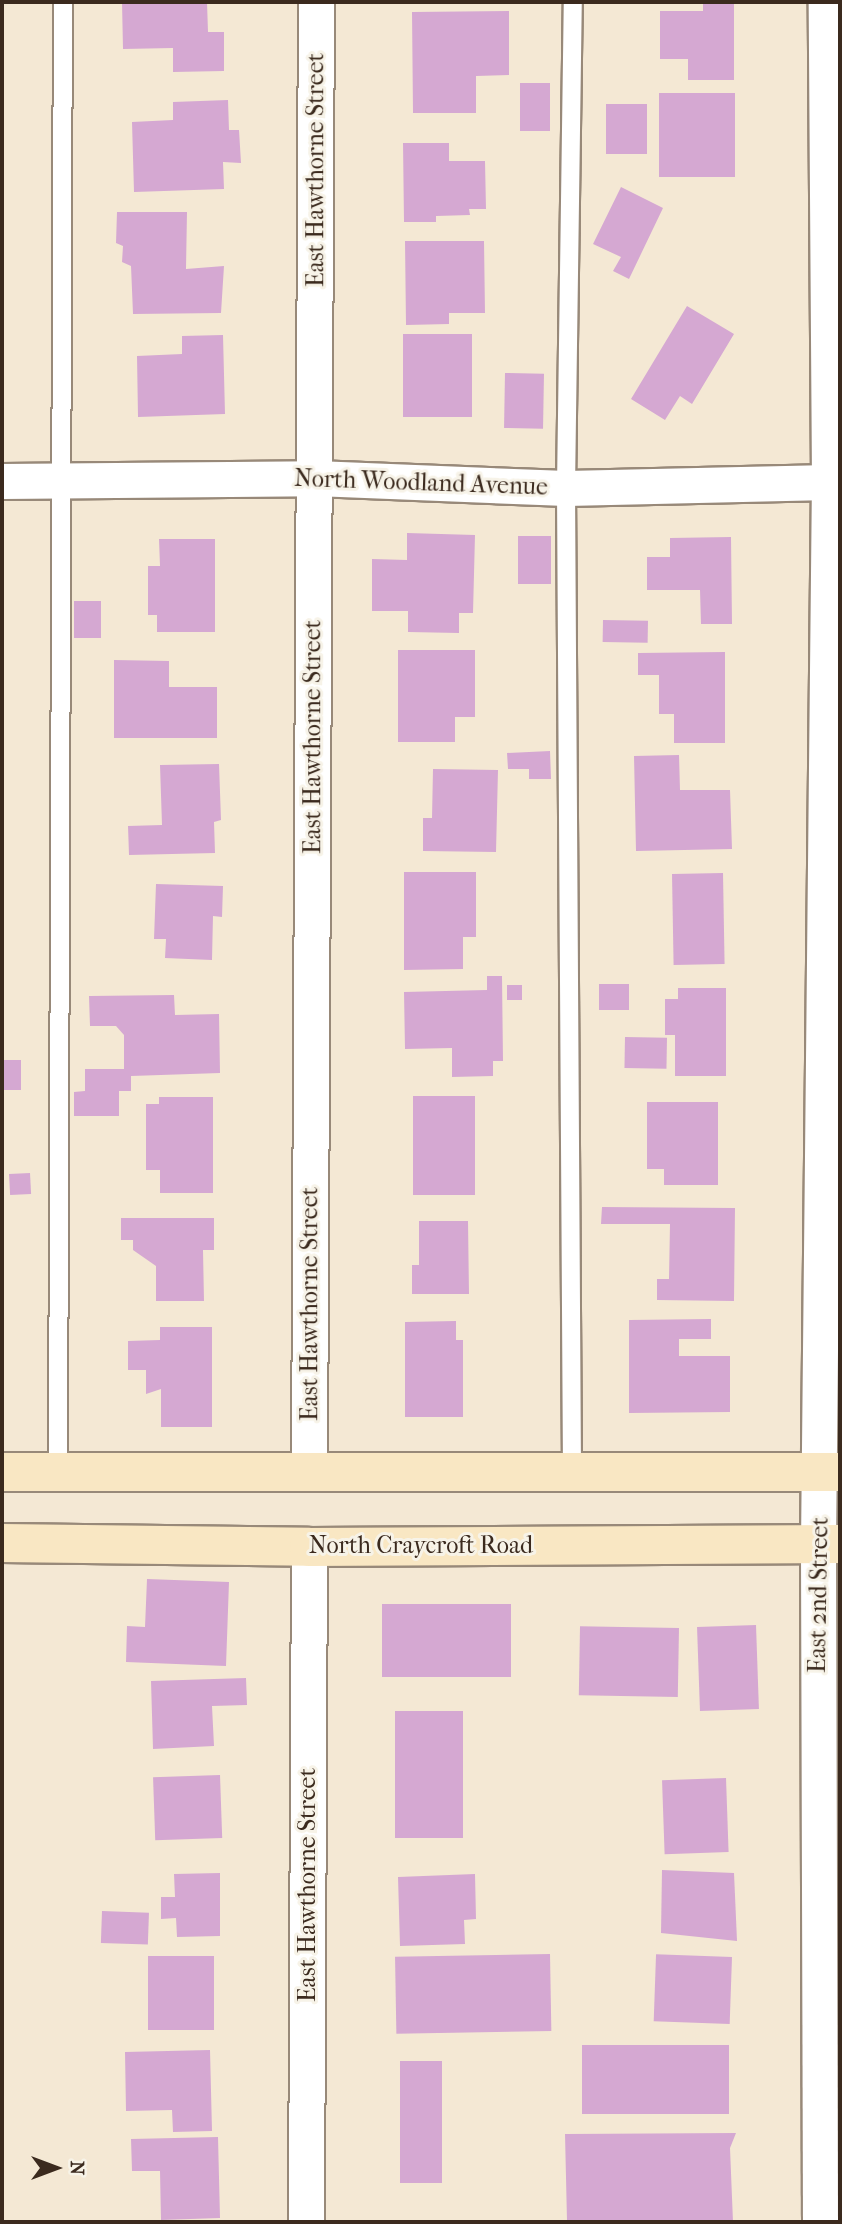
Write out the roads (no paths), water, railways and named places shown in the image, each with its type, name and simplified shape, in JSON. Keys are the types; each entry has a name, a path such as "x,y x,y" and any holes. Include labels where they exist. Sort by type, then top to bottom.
{"main road":[{"path":"2,1472 831,1472"},
{"name":"North Craycroft Road","path":"2,1543 309,1547 829,1545"}],"street":[{"name":"East Hawthorne Street","path":"309,1472 316,2"},
{"name":"East 2nd Street","path":"820,2222 831,1472 834,628 826,2"},
{"name":"North Woodland Avenue","path":"2,481 315,478 566,488 834,481"},
{"name":"East Hawthorne Street","path":"306,2222 309,1547"}],"lane":[{"path":"58,1472 63,2"},
{"path":"572,1471 566,488 573,2"}]}
